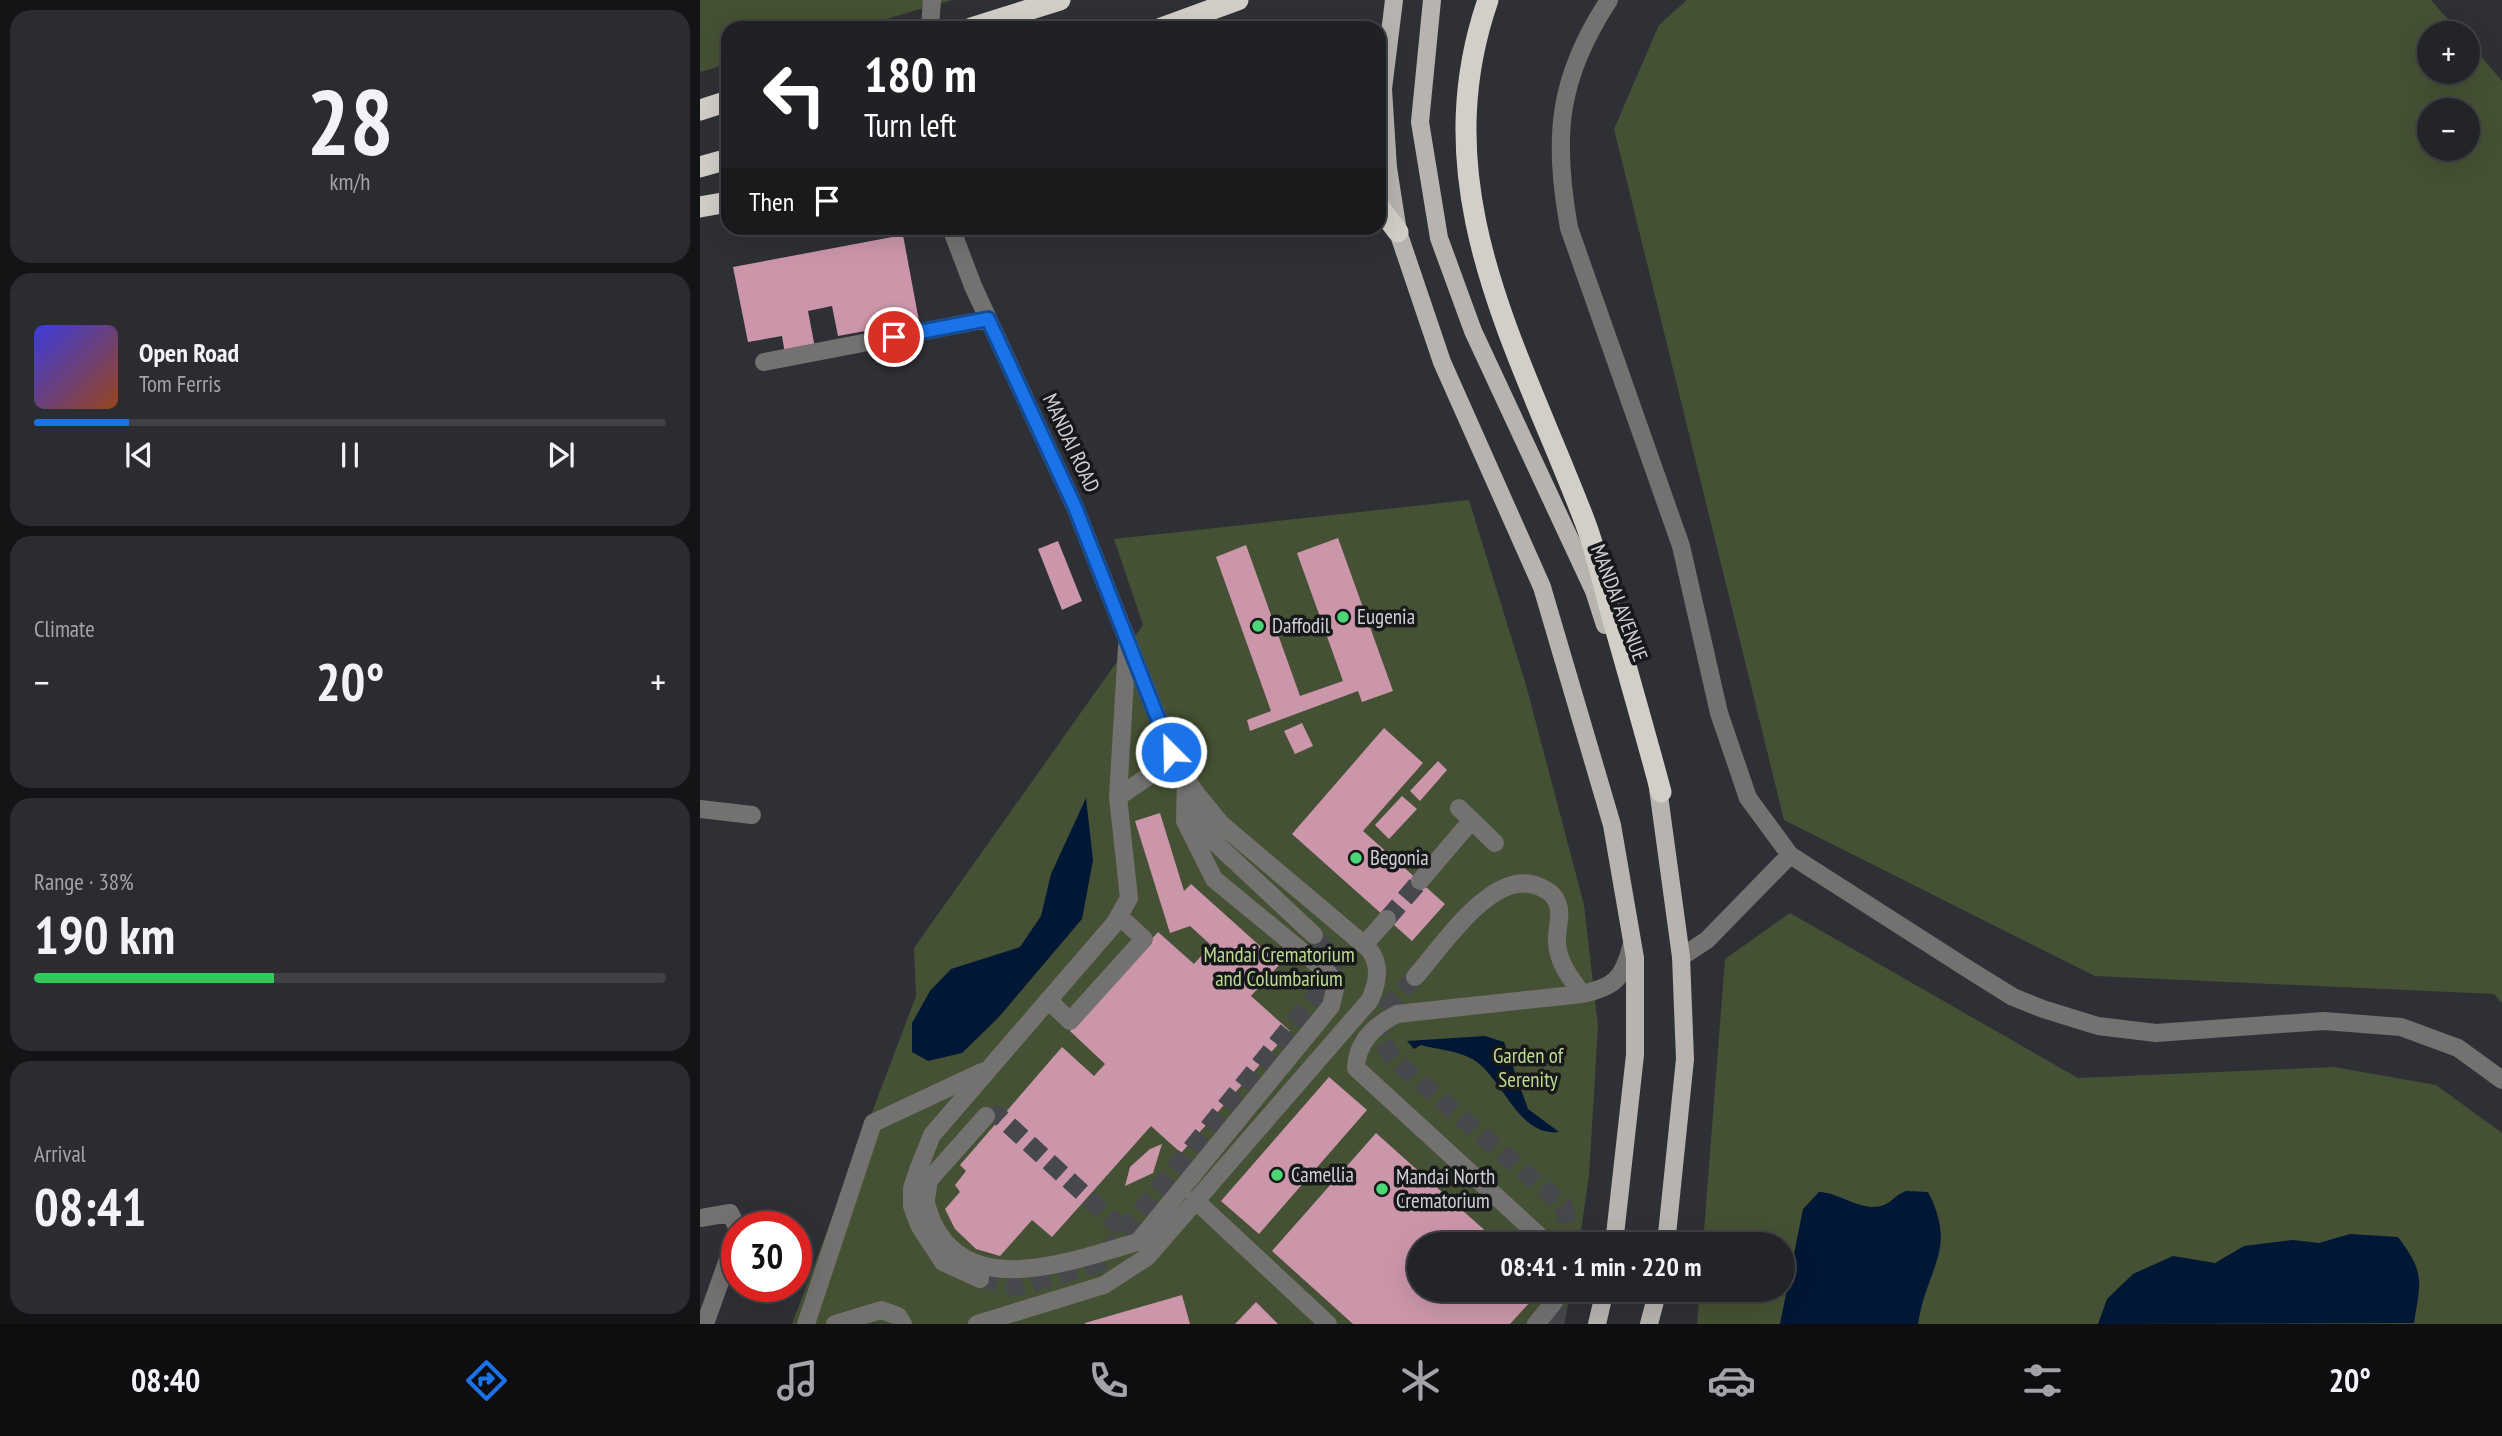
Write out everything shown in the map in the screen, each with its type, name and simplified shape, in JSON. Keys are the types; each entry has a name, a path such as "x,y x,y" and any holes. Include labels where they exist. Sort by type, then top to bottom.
{"highway":[{"path":"993,21 1060,0"},
{"path":"1180,21 1238,0"},
{"path":"1488,0 1475,37 1465,116 1468,172 1478,244 1501,315 1586,525 1661,792"},
{"path":"700,110 721,104"},
{"path":"700,167 721,161"},
{"path":"700,208 721,204"},
{"path":"1386,216 1398,232"}],"main road":[{"path":"1386,56 1394,0"},
{"name":"MANDAI AVENUE","path":"1431,3 1420,122 1439,238 1473,331 1594,591 1661,792 1681,957 1685,1059 1667,1232"},
{"path":"1386,136 1398,232 1443,362 1542,587 1612,825 1632,944 1635,1055 1615,1232"},
{"path":"1597,1324 1602,1302"},
{"path":"1649,1324 1655,1302"}],"street":[{"path":"930,21 932,0"},
{"path":"1609,0 1587,33 1564,93 1559,134 1560,179 1569,228 1681,546 1718,713 1748,798 1790,855 2013,997 2054,1013 2098,1026 2156,1033 2324,1021 2401,1027 2458,1048 2502,1080"},
{"name":"MANDAI ROAD","path":"954,235 988,319 1075,507 1174,759 1221,824 1364,945"},
{"path":"764,362 988,319"},
{"path":"980,1279 943,1262 919,1225 912,1197 918,1170 932,1135 1119,916 1129,898 1118,797 1128,639"},
{"path":"1118,797 1174,759"},
{"path":"1138,1242 1331,1006 1336,985 1328,973 1214,879 1185,821 1186,779"},
{"path":"1186,797 1208,836 1314,935"},
{"path":"700,809 752,815"},
{"path":"1420,881 1466,814 1495,843"},
{"path":"1681,957 1707,940 1790,855"},
{"path":"1415,977 1487,896 1505,885 1532,883 1551,892 1559,907 1557,942 1561,964 1582,994"},
{"path":"1048,1000 1070,1021 1144,939 1119,916"},
{"path":"977,1324 1104,1284 1147,1257 1370,1000 1377,979 1376,959 1364,945 1387,919"},
{"path":"1535,1232 1356,1068 1356,1051 1380,1023 1397,1014 1582,994 1610,986 1626,967 1632,944"},
{"path":"806,1324 873,1123 990,1068"},
{"path":"926,1199 929,1180 986,1116"},
{"path":"918,1170 933,1224 955,1251 978,1267 1001,1271 1024,1270 1167,1234"},
{"path":"1195,1200 1328,1324"},
{"path":"700,1219 721,1215"},
{"path":"705,1324 721,1279"},
{"path":"1536,1324 1554,1302"},
{"path":"835,1324 881,1310 898,1316 903,1324"}],"green space":[{"path":"700,0 952,0 879,21 721,21 721,66 700,72"},
{"path":"1687,0 2431,0 2449,21 2417,21 2417,84 2480,84 2480,55 2502,81 2502,1003 2494,994 2095,976 1784,820 1614,129 1659,25"},
{"name":"Mandai Crematorium and Columbarium","path":"1469,500 1526,685 1584,905 1598,1026 1589,1176 1581,1232 1407,1232 1407,1302 1569,1302 1564,1324 792,1324 800,1302 812,1302 812,1271 916,996 914,948 1143,625 1114,539"},
{"path":"1790,913 2078,1078 2334,1067 2436,1085 2502,1133 2502,1324 1697,1324 1699,1302 1795,1302 1795,1232 1704,1232 1725,959"}],"water":[{"path":"1086,798 1093,860 1082,919 998,1018 962,1053 928,1061 912,1052 912,1023 930,991 951,969 1020,947 1041,916 1051,874"},
{"path":"1485,1036 1504,1042 1528,1109 1559,1132 1545,1131 1532,1125 1512,1105 1484,1068 1474,1060 1455,1052 1421,1045 1414,1049 1407,1041"},
{"path":"1906,1191 1928,1192 1937,1212 1940,1229 1938,1258 1918,1324 1780,1324 1784,1302 1795,1302 1795,1249 1803,1209 1819,1192 1871,1207 1888,1203"},
{"path":"2350,1234 2398,1237 2407,1249 2419,1277 2414,1323 2098,1324 2107,1299 2133,1274 2173,1256 2215,1263 2244,1246 2293,1240 2319,1243"}],"building":[{"path":"903,235 919,321 838,336 832,306 808,311 815,348 785,354 782,336 748,342 733,267"},
{"path":"1338,538 1393,691 1362,702 1358,691 1250,731 1247,720 1271,711 1216,557 1246,545 1300,696 1343,681 1297,553"},
{"path":"1058,541 1082,601 1062,610 1038,549"},
{"path":"1302,723 1313,746 1295,754 1284,731"},
{"name":"Begonia","path":"1384,728 1423,763 1363,831 1445,904 1412,941 1292,834"},
{"path":"1438,761 1447,770 1420,801 1410,791"},
{"path":"1402,796 1417,809 1389,839 1375,825"},
{"path":"1160,813 1184,891 1191,884 1280,964 1251,996 1290,1031 1181,1153 1151,1126 1052,1237 1032,1220 1000,1256 976,1249 955,1229 945,1209 960,1192 955,1185 966,1171 960,1165 1062,1047 1094,1076 1105,1064 1070,1031 1158,932 1194,964 1211,945 1190,926 1170,933 1135,821"},
{"name":"Camellia","path":"1329,1077 1367,1110 1259,1234 1221,1201"},
{"name":"Mandai North Crematorium","path":"1376,1133 1487,1232 1407,1232 1407,1302 1530,1302 1510,1324 1353,1324 1272,1251"},
{"path":"1162,1144 1153,1173 1125,1186 1130,1167 1150,1149"},
{"path":"1182,1295 1190,1324 1085,1324 1085,1323"},
{"path":"1256,1302 1278,1324 1235,1324"}],"tunnel":[{"path":"1387,919 1420,881"},
{"path":"980,1279 1018,1287 1097,1264 1322,988 1331,966 1326,951 1314,935"},
{"path":"1415,977 1380,1014 1379,1034 1392,1058 1564,1206 1570,1232"},
{"path":"986,1116 998,1115 1123,1230"},
{"path":"1555,1324 1560,1302"}],"place":[{"name":"Eugenia","path":"1343,617"},
{"name":"Daffodil","path":"1258,626"},
{"name":"Begonia","path":"1356,858"},
{"name":"Camellia","path":"1277,1175"},
{"name":"Mandai North Crematorium","path":"1382,1189"}],"route":[{"path":"894,337 988,319 1075,507 1171,752"}],"park label":[{"name":"Garden of Serenity","path":"1528,1068"}]}
